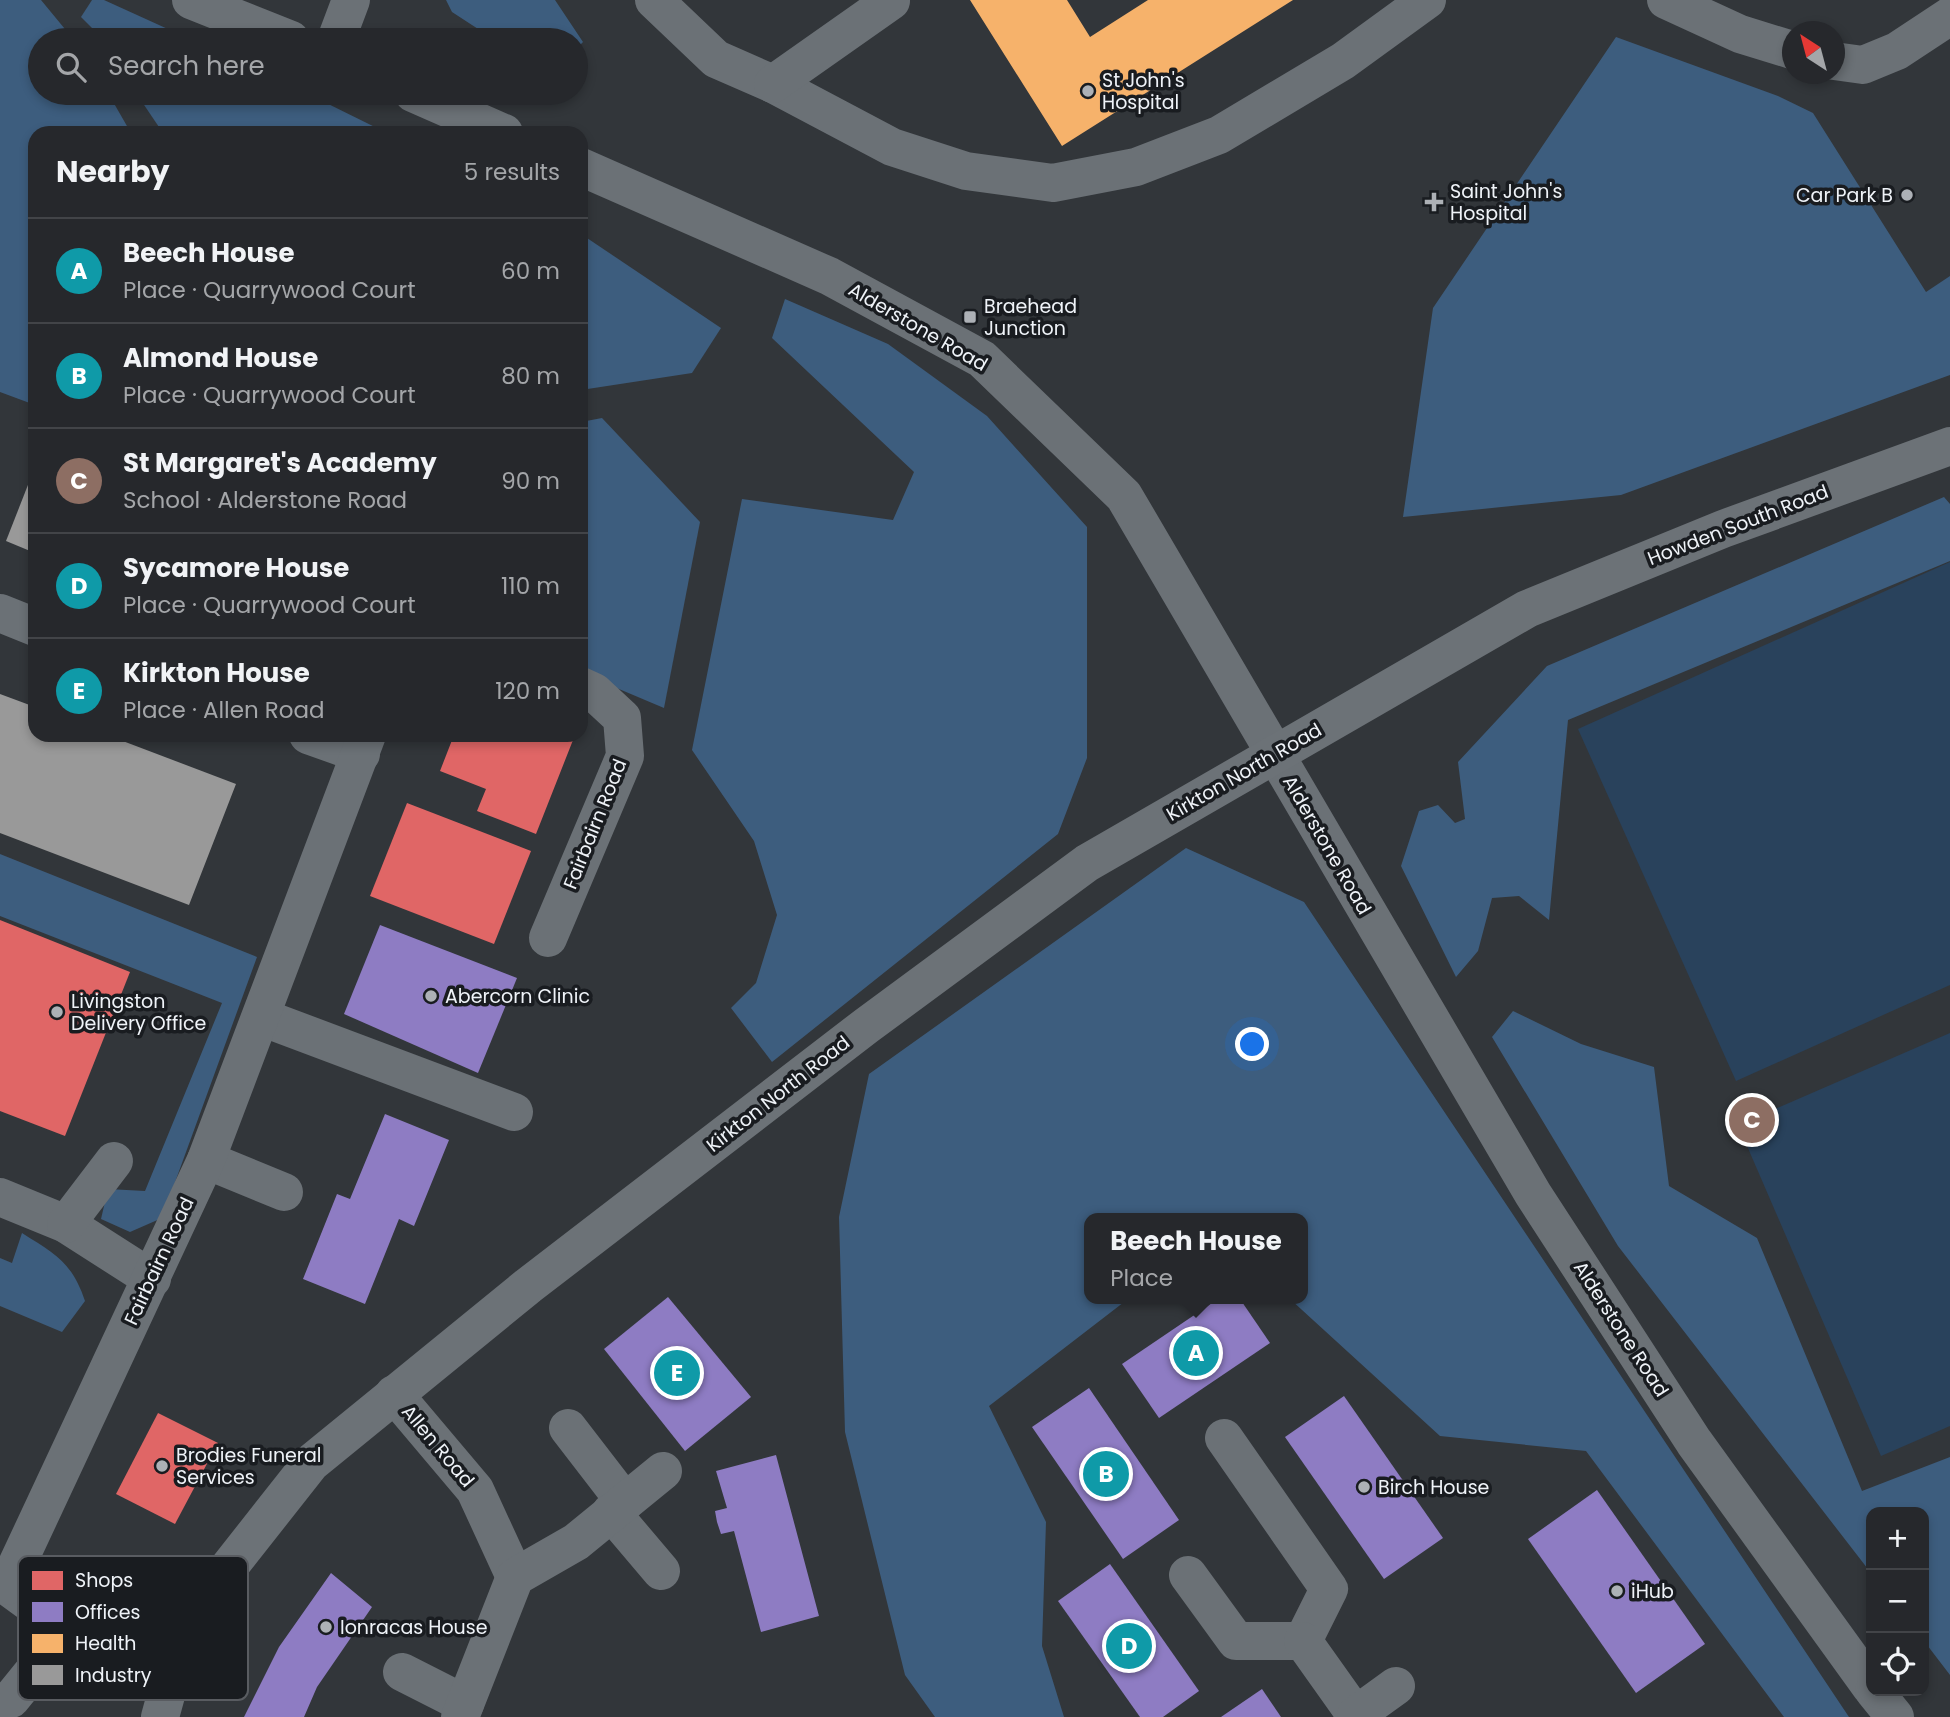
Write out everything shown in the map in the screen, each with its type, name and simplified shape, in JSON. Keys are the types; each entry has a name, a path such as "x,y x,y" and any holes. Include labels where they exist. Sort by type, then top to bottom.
{"main road":[{"name":"Howden South Road","path":"1527,609 1723,529 1950,446"},
{"name":"Kirkton North Road","path":"238,1556 311,1463 394,1394 528,1286 855,1035 1087,863 1527,609"},
{"name":"Kirkton North Road","path":"160,1717 165,1700"}],"street":[{"path":"191,0 261,28"},
{"path":"340,28 351,0"},
{"path":"654,0 716,60 773,84 892,147 966,171 1053,183 1136,167 1219,135 1343,61 1427,0"},
{"path":"1666,0 1740,34 1782,47"},
{"path":"773,84 891,1"},
{"path":"1845,62 1863,65 1897,51 1950,16"},
{"path":"440,105 488,126"},
{"name":"Alderstone Road","path":"588,170 829,276 982,359 1124,496 1533,1194 1694,1441 1866,1679"},
{"path":"0,613 28,624"},
{"name":"Fairbairn Road","path":"548,938 625,756 622,718 594,691 588,689"},
{"name":"Fairbairn Road","path":"18,1595 3,1584 152,1279 206,1160 364,744"},
{"path":"261,1017 514,1112"},
{"path":"206,1160 284,1192"},
{"path":"66,1224 114,1161"},
{"path":"0,1197 66,1224 152,1279"},
{"name":"Allen Road","path":"394,1394 475,1490 515,1577"},
{"path":"568,1428 660,1571"},
{"path":"1224,1438 1329,1589 1303,1641"},
{"path":"402,1672 462,1710 515,1577 576,1542 663,1471"},
{"path":"1188,1576 1236,1641 1303,1641"},
{"path":"1303,1641 1357,1716 1396,1686"},
{"path":"0,1702 11,1699 18,1690"},
{"name":"Alderstone Road","path":"1878,1696 1895,1717"}],"shaded area":[{"path":"0,0 41,0 64,28 28,28 28,105 115,105 127,126 28,126 28,402 0,392"},
{"path":"92,0 104,0 166,28 92,28 81,17"},
{"path":"446,0 555,0 574,28 477,28 452,12"},
{"path":"1616,37 1778,96 1813,113 1926,292 1950,276 1950,375 1621,495 1403,517 1433,308"},
{"path":"144,105 330,105 373,126 158,126"},
{"path":"588,239 721,328 692,373 588,389"},
{"path":"785,299 888,344 987,416 1087,527 1087,758 1058,834 772,1062 731,1008 756,983 777,915 754,841 692,750 742,499 893,520 914,472 772,338"},
{"path":"602,418 700,522 664,708 588,676 588,421"},
{"path":"1944,497 1950,504 1950,561 1568,720 1549,920 1519,896 1492,898 1478,951 1456,977 1401,866 1419,811 1438,805 1455,823 1465,819 1458,762 1547,666"},
{"path":"1950,562 1950,985 1736,1081 1578,729"},
{"path":"1186,848 1304,902 1849,1717 1784,1717 1586,1451 1440,1436 1295,1304 1308,1304 1308,1213 1084,1213 1084,1304 1122,1304 989,1406 1046,1522 1042,1646 1064,1717 935,1717 905,1675 845,1432 839,1217 869,1074"},
{"path":"0,854 257,957 162,1218 130,1232 101,1219 108,1189 145,1191 222,1003 0,916"},
{"path":"1513,1011 1581,1044 1654,1067 1669,1186 1757,1238 1862,1491 1950,1457 1950,1675 1929,1648 1929,1507 1866,1507 1866,1567 1618,1246 1492,1037"},
{"path":"1950,1033 1950,1426 1881,1456 1738,1125"},
{"path":"22,1233 61,1260 80,1288 85,1301 62,1332 0,1306 0,1258 12,1263"}],"building: Shops":[{"path":"451,742 572,742 536,834 477,811 486,789 440,771"},
{"path":"407,803 531,851 494,944 370,896"},
{"name":"Livingston Delivery Office","path":"0,920 130,972 65,1136 0,1111"},
{"path":"158,1413 218,1443 175,1524 116,1494"}],"building: Offices":[{"name":"Abercorn Clinic","path":"380,925 517,978 478,1073 344,1014"},
{"path":"385,1114 449,1140 414,1226 399,1219 365,1304 303,1279 337,1194 350,1199"},
{"path":"668,1297 751,1397 685,1451 604,1349"},
{"path":"1211,1304 1243,1304 1270,1343 1159,1418 1122,1364"},
{"path":"1089,1388 1179,1520 1123,1559 1032,1427"},
{"name":"Birch House","path":"1344,1396 1443,1538 1384,1579 1285,1437"},
{"path":"776,1455 819,1616 761,1632 734,1531 721,1534 717,1522 715,1511 727,1508 716,1471"},
{"name":"iHub","path":"1597,1490 1705,1644 1636,1693 1528,1539"},
{"path":"1110,1564 1199,1691 1163,1717 1140,1717 1058,1601"},
{"name":"Ionracas House","path":"331,1573 372,1607 317,1687 304,1717 244,1717 279,1647"},
{"path":"1262,1689 1281,1717 1221,1717"}],"building: Health":[{"name":"St John's Hospital","path":"970,0 1067,0 1090,37 1148,0 1293,0 1062,146"}],"building: Industry":[{"path":"28,485 28,550 6,541"},
{"path":"0,694 28,704 28,742 125,742 236,784 189,905 0,833"}],"place":[{"name":"St John's Hospital","path":"1088,91"},
{"name":"Car Park B","path":"1907,195"},
{"name":"Saint John's Hospital","path":"1434,202"},
{"name":"Braehead Junction","path":"970,317"},
{"name":"Abercorn Clinic","path":"431,996"},
{"name":"Livingston Delivery Office","path":"57,1012"},
{"name":"St Margaret's Academy","path":"1752,1120"},
{"name":"Beech House","path":"1196,1353"},
{"name":"Kirkton House","path":"677,1373"},
{"name":"Brodies Funeral Services","path":"162,1466"},
{"name":"Almond House","path":"1106,1474"},
{"name":"Birch House","path":"1364,1487"},
{"name":"iHub","path":"1617,1591"},
{"name":"Ionracas House","path":"326,1627"},
{"name":"Sycamore House","path":"1129,1646"}]}
